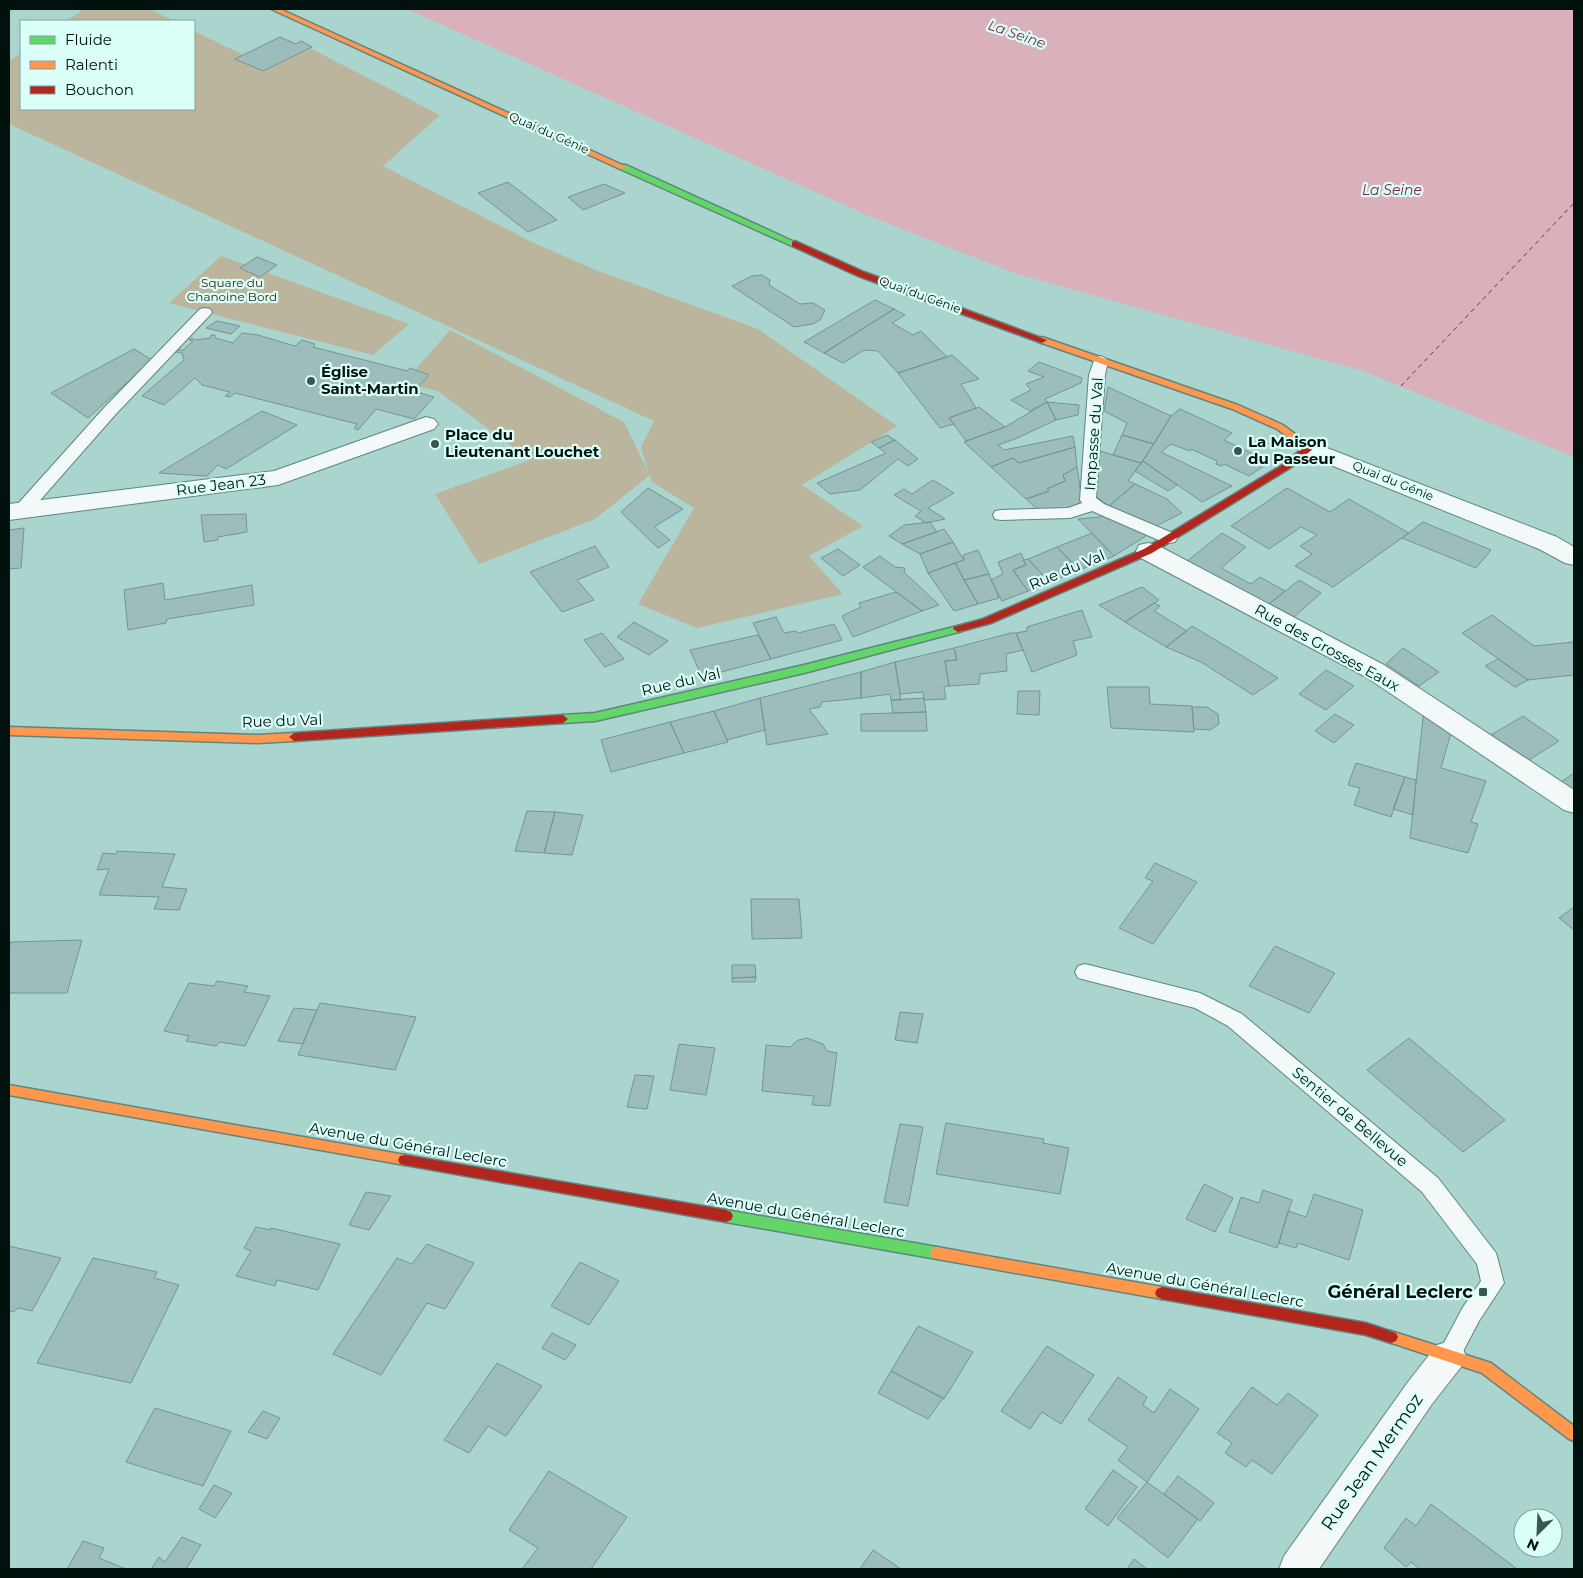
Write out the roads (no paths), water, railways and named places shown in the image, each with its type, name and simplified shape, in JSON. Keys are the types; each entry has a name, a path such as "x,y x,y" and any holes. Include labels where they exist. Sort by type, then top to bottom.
{"street":[{"name":"Quai du Génie","path":"275,9 861,274 1100,361 1235,407 1280,427 1309,448 1548,543 1574,557"},
{"name":"Rue Jean 23","path":"16,511 278,478 426,424"},
{"name":"Rue du Val","path":"9,731 258,739 595,717 804,670 987,621 1159,544 1287,466 1309,448"},
{"name":"Rue des Grosses Eaux","path":"1159,544 1375,671 1574,803"},
{"name":"Avenue du Général Leclerc","path":"9,1090 1366,1329 1486,1368 1574,1434"},
{"name":"Rue Jean Mermoz","path":"1297,1569 1420,1393 1449,1356"}],"lane":[{"path":"16,511 205,312"},
{"name":"Impasse du Val","path":"1100,361 1097,375 1088,500 1093,505 1159,544"},
{"name":"Impasse du Val","path":"1001,516 1070,513 1093,505"},
{"name":"Sentier de Bellevue","path":"1085,972 1200,1001 1235,1020 1430,1185 1488,1260 1493,1283 1471,1314 1449,1356"}],"water":[{"name":"La Seine","path":"407,9 1574,9 1574,457 1363,371 1014,273 869,216"}],"place":[{"name":"Église Saint-Martin","path":"311,381"},
{"name":"Place du Lieutenant Louchet","path":"435,444"},
{"name":"La Maison du Passeur","path":"1238,451"},
{"name":"Général Leclerc","path":"1483,1292"}],"park label":[{"name":"Square du Chanoine Bord","path":"232,290"}]}
